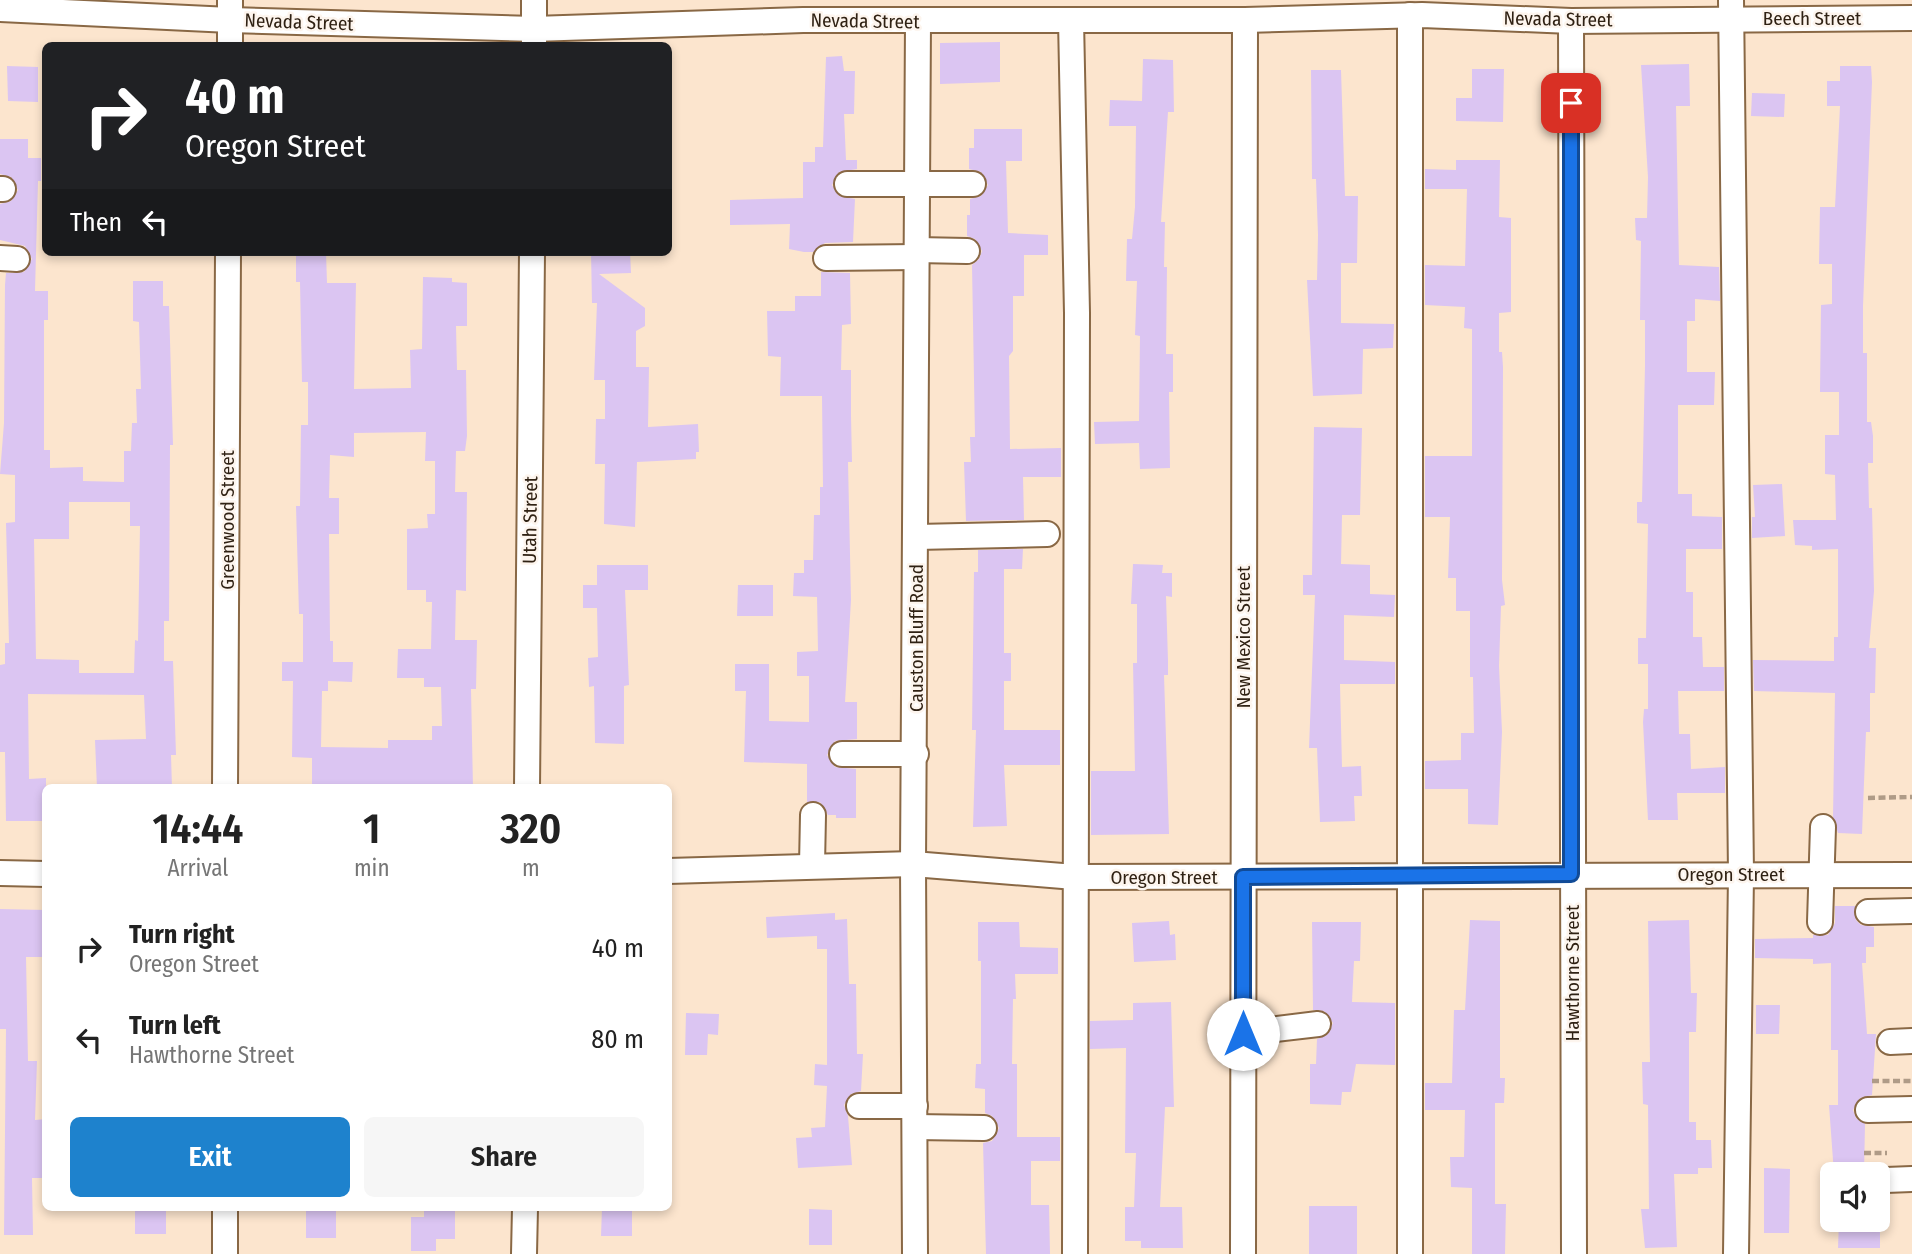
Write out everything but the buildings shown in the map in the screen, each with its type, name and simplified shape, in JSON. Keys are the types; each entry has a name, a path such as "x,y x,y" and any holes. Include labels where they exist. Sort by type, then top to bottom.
{"street":[{"path":"534,0 534,37"},
{"name":"Nevada Street","path":"0,9 230,10 534,37 803,10 918,22 1071,20 1134,10 1245,20 1418,10 1571,21 1731,9"},
{"path":"1731,9 1741,874 1736,1254"},
{"name":"Beech Street","path":"1731,9 1912,18"},
{"path":"230,10 230,42"},
{"path":"1410,1254 1418,10"},
{"path":"1071,20 1077,313 1075,1254"},
{"name":"New Mexico Street","path":"1243,1254 1245,20"},
{"name":"Hawthorne Street","path":"1571,21 1574,1254"},
{"name":"Causton Bluff Road","path":"915,1254 913,864 916,754 918,22"},
{"path":"847,184 973,184"},
{"path":"826,258 967,251"},
{"name":"Greenwood Street","path":"225,784 228,256"},
{"name":"Utah Street","path":"527,784 532,256"},
{"path":"916,537 1047,534"},
{"path":"842,754 916,754"},
{"path":"812,865 813,815"},
{"path":"1820,922 1823,827"},
{"name":"Oregon Street","path":"672,871 913,864 1075,877 1912,875"},
{"path":"0,873 42,874"},
{"path":"1868,912 1912,911"},
{"path":"1243,1034 1318,1024"},
{"path":"859,1106 984,1128"},
{"path":"1868,1110 1912,1109"},
{"path":"1890,1180 1912,1180"},
{"path":"225,1211 225,1254"},
{"path":"524,1254 525,1211"}],"path":[{"path":"1868,798 1912,797"},
{"path":"1872,1081 1912,1081"}],"route":[{"path":"1243,1034 1243,877 1571,874 1571,103"}]}
